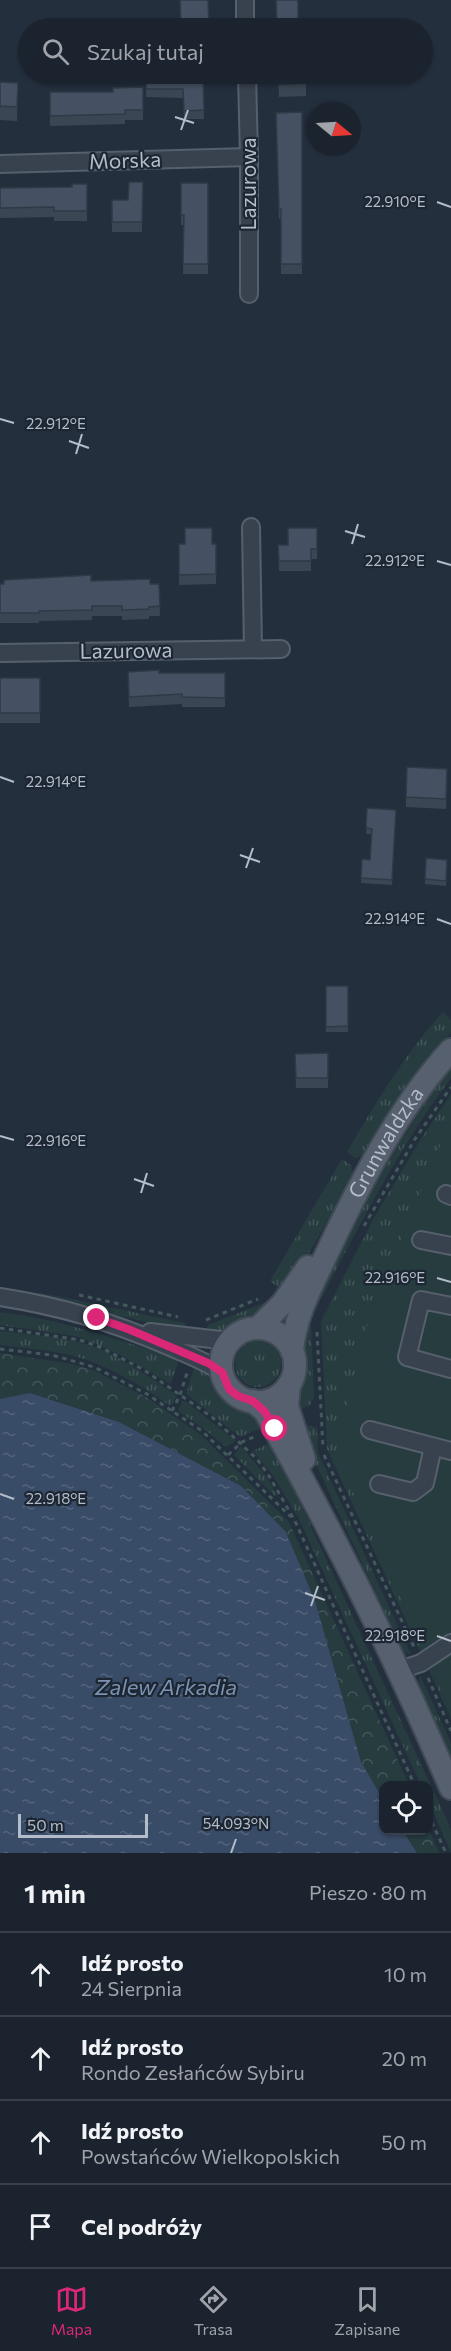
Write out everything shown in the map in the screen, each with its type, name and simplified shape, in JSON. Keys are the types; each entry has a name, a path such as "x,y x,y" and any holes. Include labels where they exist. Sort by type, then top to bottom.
{"main road":[{"name":"Grunwaldzka","path":"258,1328 283,1303 348,1209 405,1112 451,1050"},
{"name":"Grunwaldzka","path":"292,1351 299,1311 348,1209"},
{"path":"253,1401 271,1399 282,1393 294,1374 295,1362 286,1341 277,1333 258,1328 244,1330 230,1341 222,1355 222,1372 229,1389 238,1396 253,1401 265,1412 326,1520 447,1765 451,1788"},
{"path":"289,1384 287,1406 291,1422 326,1520"}],"street":[{"path":"244,0 245,18"},
{"name":"Lazurowa","path":"247,84 249,294"},
{"name":"Morska","path":"0,164 249,157"},
{"path":"251,527 253,649"},
{"name":"Lazurowa","path":"0,653 280,649"},
{"path":"421,1240 451,1246"},
{"path":"0,1298 62,1308 128,1329 208,1363 222,1372"},
{"path":"451,1306 421,1300 407,1357 451,1369"},
{"path":"128,1329 230,1341"},
{"path":"370,1430 451,1451"},
{"path":"379,1484 413,1492 425,1483 434,1447"},
{"path":"400,1670 421,1663 451,1643"}],"path":[{"path":"359,1235 415,1139 451,1087"},
{"path":"76,1294 179,1317"},
{"path":"0,1328 80,1340 100,1347 144,1370 212,1417 242,1442 269,1476 296,1521 414,1781"},
{"path":"317,1331 323,1451 451,1731"},
{"path":"0,1349 52,1355 94,1367 147,1394 202,1431 296,1521"},
{"path":"433,1823 446,1853"}],"green space":[{"path":"443,1012 451,1020 451,1033 422,1067 366,1155 355,1158 347,1152 368,1116 403,1062"},
{"path":"451,1067 451,1078 395,1162 316,1309 310,1306 376,1183 412,1124"},
{"path":"451,1094 451,1191 424,1651 421,1653 327,1449 321,1321 375,1216"},
{"path":"451,1123 451,1712 336,1453 371,1311"},
{"path":"342,1159 351,1165 354,1176 312,1248 283,1291 270,1281"},
{"path":"0,1287 57,1296 185,1323 188,1332 48,1299 0,1291"},
{"path":"266,1302 274,1305 257,1317 241,1320 218,1333 205,1333 208,1325"},
{"path":"0,1312 68,1325 179,1359 171,1384 123,1356 81,1337 0,1325"},
{"path":"303,1321 311,1325 314,1397 310,1405 294,1412 295,1393 304,1367"},
{"path":"0,1331 59,1338 90,1346 128,1364 175,1394 176,1397 169,1405 123,1376 74,1356 0,1345"},
{"path":"258,1341 274,1348 281,1364 274,1380 258,1387 242,1380 235,1364 242,1348"},
{"path":"0,1353 72,1364 93,1370 146,1397 200,1434 289,1522 407,1781 379,1781 379,1792 361,1762 315,1601 286,1532 241,1486 119,1422 30,1393 0,1399"},
{"path":"195,1364 212,1375 224,1395 246,1408 265,1426 240,1437 186,1394"},
{"path":"182,1401 236,1441 226,1447 178,1411"},
{"path":"310,1425 317,1428 318,1453 411,1655 403,1651 300,1430"},
{"path":"272,1442 429,1781 419,1781 298,1517 272,1474 253,1451"},
{"path":"241,1446 266,1476 277,1495 275,1496 234,1455"},
{"path":"431,1667 451,1712 451,1718 428,1668"},
{"path":"420,1675 451,1743 451,1756 418,1685"},
{"path":"433,1790 451,1829 451,1852 433,1812"},
{"path":"406,1835 432,1835 439,1853 417,1853"}],"water":[{"name":"Zalew Arkadia","path":"30,1393 119,1422 241,1486 286,1532 315,1601 361,1762 379,1792 379,1835 406,1835 417,1853 0,1853 0,1399"}],"building":[{"path":"180,0 208,0 209,18 181,18"},
{"path":"276,0 298,0 298,18 277,18"},
{"path":"0,82 18,83 17,107 0,106"},
{"path":"146,84 203,84 204,110 184,111 183,89 146,89"},
{"path":"143,87 143,110 125,110 125,114 50,116 50,92 113,92 113,88"},
{"path":"302,112 302,264 281,264 281,209 279,209 276,113"},
{"path":"129,182 143,182 142,222 112,222 112,200 128,200"},
{"path":"181,183 208,183 208,264 183,264 184,215 181,215"},
{"path":"72,184 87,184 87,211 54,211 54,207 0,208 0,188 72,187"},
{"path":"185,528 212,528 212,544 216,544 216,574 179,575 179,544 185,544"},
{"path":"288,528 317,528 317,549 311,549 311,561 279,561 278,545 288,545"},
{"path":"91,575 91,581 150,579 150,584 159,584 160,606 149,607 149,609 122,610 122,606 92,606 92,610 0,613 0,584 4,584 4,580"},
{"path":"159,670 159,673 225,673 225,698 182,697 182,694 129,697 128,672"},
{"path":"0,678 40,678 40,713 0,713"},
{"path":"407,767 447,769 446,799 406,797"},
{"path":"367,808 396,810 392,880 361,878 362,859 370,860 372,829 366,828"},
{"path":"426,858 447,860 446,881 425,879"},
{"path":"326,986 348,986 348,1026 326,1027"},
{"path":"328,1053 328,1078 296,1078 295,1054"}],"route":[{"path":"97,1318 208,1363 222,1372 229,1389 248,1401 253,1401 265,1412 275,1429"}]}
